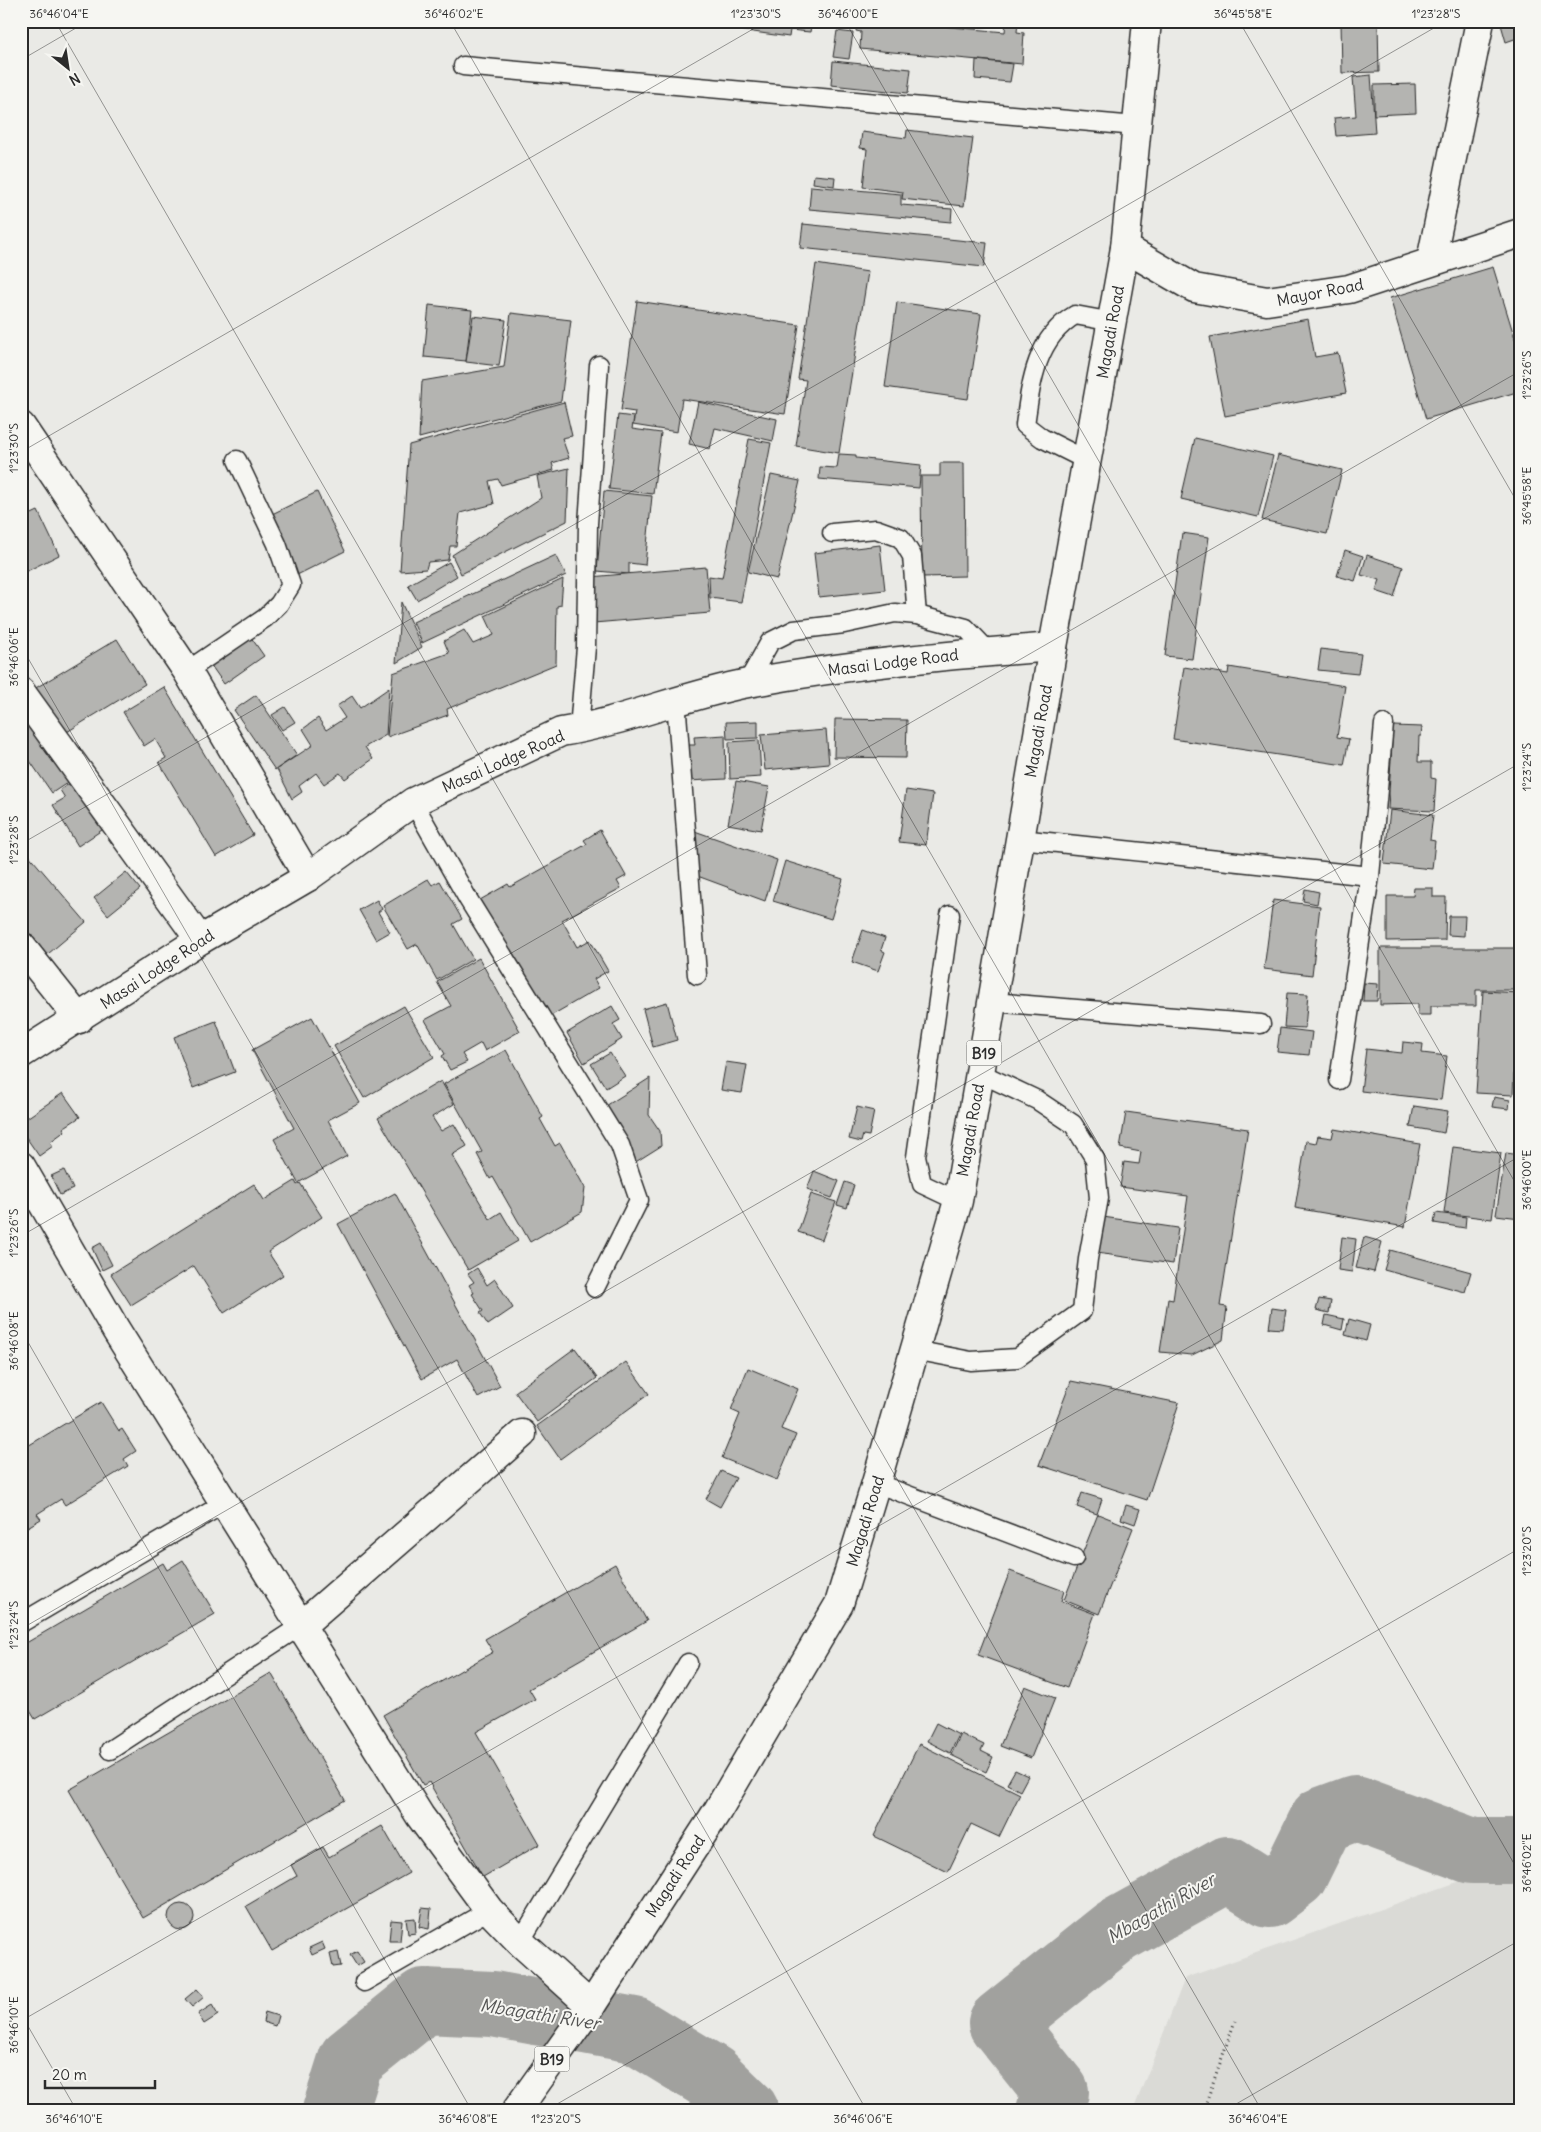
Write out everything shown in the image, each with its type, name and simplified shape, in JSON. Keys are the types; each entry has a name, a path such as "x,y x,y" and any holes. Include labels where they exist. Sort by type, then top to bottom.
{"main road":[{"name":"Magadi Road","path":"516,2111 590,2007 718,1810 839,1604 876,1483 958,1200 1053,647 1125,248 1147,21"},
{"path":"1431,261 1480,21"},
{"name":"Mayor Road","path":"1125,248 1194,288 1267,302 1349,290 1431,261 1520,233"},
{"path":"21,426 187,671 308,877"},
{"name":"Masai Lodge Road","path":"21,1054 79,1019 200,940 308,877 413,802 561,732 579,729 676,700 747,683 881,661 1053,647"},
{"path":"21,692 200,940"},
{"path":"21,946 79,1019"},
{"path":"21,1166 116,1330 420,1816 489,1910 520,1942 590,2007"},
{"path":"302,1625 522,1434"}],"lane":[{"path":"462,66 1136,126"},
{"path":"1086,460 1042,438 1026,425 1029,394 1044,343 1062,323 1075,315 1113,322"},
{"path":"579,729 586,647 588,524 599,365"},
{"path":"187,671 265,618 279,604 291,585 278,544 237,460"},
{"path":"832,533 876,530 901,538 912,556 917,615"},
{"path":"747,683 770,642 794,630 844,624 895,613 917,615 966,628 989,652"},
{"path":"676,700 697,975"},
{"path":"1339,1080 1370,876 1384,724"},
{"path":"413,802 468,899 620,1146 639,1200 595,1288"},
{"path":"1020,839 1370,876"},
{"path":"950,915 916,1157 922,1184 958,1200"},
{"path":"992,1002 1261,1024"},
{"path":"914,1350 971,1361 1017,1358 1082,1311 1088,1258 1099,1198 1096,1159 1073,1124 1037,1100 980,1073"},
{"path":"876,1483 1074,1558"},
{"path":"21,1623 225,1503"},
{"path":"110,1750 302,1625"},
{"path":"520,1942 688,1664"},
{"path":"364,1982 489,1910"}],"path":[{"path":"1204,2111 1235,2021"}],"shaded area":[{"path":"1520,1860 1520,2111 1133,2111 1185,1978"}],"building":[{"path":"726,21 812,21 810,32 790,30 789,37 725,28"},
{"path":"857,21 887,21 1005,32 1006,21 1018,21 1017,32 1024,33 1022,64 860,49 861,32 856,31"},
{"path":"1500,21 1520,21 1520,37 1506,42"},
{"path":"1341,22 1378,22 1379,72 1342,73"},
{"path":"837,31 853,33 849,59 833,57"},
{"path":"976,60 1013,64 1010,82 975,79"},
{"path":"833,61 911,69 908,93 831,85"},
{"path":"1371,75 1375,133 1336,136 1334,118 1356,116 1353,77"},
{"path":"1415,84 1416,113 1374,115 1374,85"},
{"path":"907,130 973,138 964,206 902,199 903,192 863,187 867,149 860,148 862,132 906,138"},
{"path":"814,175 835,177 834,186 813,183"},
{"path":"811,186 901,194 901,205 952,209 951,222 809,209"},
{"path":"803,224 987,243 984,267 800,248"},
{"path":"816,264 868,272 839,453 796,446 806,380 798,379"},
{"path":"1493,267 1520,355 1520,391 1426,419 1390,298"},
{"path":"637,301 799,325 785,414 682,399 677,432 633,425 635,412 621,410"},
{"path":"897,302 981,314 968,399 885,387"},
{"path":"429,305 472,310 466,361 424,357"},
{"path":"511,313 571,320 561,401 419,438 422,381 504,367"},
{"path":"473,316 506,320 499,366 466,362"},
{"path":"1308,319 1315,357 1338,353 1346,393 1225,416 1210,337"},
{"path":"564,402 572,436 562,438 569,458 552,463 554,470 501,485 498,479 489,481 494,504 460,513 456,546 450,546 448,560 428,562 426,569 400,571 409,445"},
{"path":"698,402 777,419 773,441 715,428 710,449 689,444"},
{"path":"618,415 634,417 632,429 661,433 653,494 609,489"},
{"path":"1195,438 1273,456 1258,517 1181,499"},
{"path":"749,439 771,443 741,602 710,598 709,576 722,578"},
{"path":"839,454 856,455 856,458 921,465 919,488 819,479 820,467 837,468"},
{"path":"1278,455 1342,470 1327,534 1262,520"},
{"path":"940,463 964,463 965,576 922,577 921,476 940,476"},
{"path":"569,468 567,521 461,574 452,555 541,498 537,476"},
{"path":"771,475 800,481 777,579 748,572"},
{"path":"604,491 652,496 645,565 629,563 629,574 597,571"},
{"path":"317,492 345,551 297,575 268,516"},
{"path":"38,511 59,555 21,574 21,519"},
{"path":"1182,533 1209,537 1192,659 1165,656"},
{"path":"880,545 885,590 819,597 814,553"},
{"path":"1345,550 1363,556 1355,581 1337,576"},
{"path":"556,555 566,575 422,643 413,622"},
{"path":"1367,555 1403,567 1394,597 1376,591 1380,580 1361,575"},
{"path":"449,562 457,576 417,600 408,585"},
{"path":"706,567 710,613 594,623 590,577"},
{"path":"563,579 561,605 557,606 556,664 447,709 448,715 387,737 393,673 449,653 444,641 464,630 473,644 494,635 485,616"},
{"path":"401,602 422,647 396,663"},
{"path":"248,633 264,656 224,684 208,661"},
{"path":"117,639 145,684 62,735 34,689"},
{"path":"1321,649 1361,654 1358,674 1318,670"},
{"path":"1184,667 1228,674 1229,667 1345,686 1337,737 1349,739 1344,765 1173,739"},
{"path":"164,687 253,835 216,857 159,762 166,758 155,739 144,746 123,712"},
{"path":"389,688 386,735 365,747 373,759 345,779 340,773 324,784 316,773 299,786 302,792 292,799 277,769 313,745 303,729 318,718 326,730 345,718 337,706 352,696 360,708"},
{"path":"256,695 297,755 275,770 234,710"},
{"path":"285,707 295,722 282,730 272,715"},
{"path":"835,719 907,720 906,758 834,757"},
{"path":"758,721 758,738 727,739 726,722"},
{"path":"34,723 73,779 52,793 21,748 21,731"},
{"path":"1393,726 1422,727 1421,736 1419,736 1418,762 1431,762 1431,778 1436,779 1434,811 1388,809"},
{"path":"826,730 829,764 765,770 761,735"},
{"path":"725,735 726,779 689,781 688,745 695,745 694,737"},
{"path":"759,740 761,777 730,779 729,742"},
{"path":"75,780 105,828 78,846 53,805 65,798 60,790"},
{"path":"736,781 769,787 761,830 728,824"},
{"path":"906,790 933,794 926,845 899,842"},
{"path":"1390,810 1433,815 1430,840 1435,841 1432,869 1384,864"},
{"path":"689,829 777,860 765,901 692,874"},
{"path":"600,830 626,876 617,881 621,888 562,920 577,947 590,940 608,971 594,979 599,988 547,1018 480,900 508,884 510,887 587,844 584,840"},
{"path":"21,846 86,922 42,959 21,934"},
{"path":"785,861 843,879 831,919 773,901"},
{"path":"126,872 140,889 108,915 94,898"},
{"path":"428,879 432,885 440,881 462,919 453,924 473,959 437,980 417,944 408,949 383,906"},
{"path":"1414,888 1433,888 1433,897 1446,897 1445,940 1387,941 1387,896 1413,896"},
{"path":"1305,889 1319,892 1317,904 1303,901"},
{"path":"377,900 382,909 378,912 390,932 376,940 359,910"},
{"path":"1273,900 1320,906 1312,975 1264,969"},
{"path":"1449,916 1465,916 1464,936 1448,935"},
{"path":"863,930 885,938 881,950 885,952 878,971 852,962"},
{"path":"1380,948 1520,948 1520,990 1476,990 1476,1006 1431,1006 1431,1015 1418,1015 1418,1004 1380,1005"},
{"path":"479,958 520,1031 485,1051 481,1043 462,1054 467,1062 450,1070 442,1056 445,1054 425,1020 451,1006 437,982"},
{"path":"1364,983 1378,984 1377,1001 1363,1001"},
{"path":"1483,991 1520,993 1520,1075 1514,1074 1513,1095 1476,1093"},
{"path":"1287,993 1308,994 1305,1028 1284,1027"},
{"path":"667,1002 677,1040 653,1047 643,1009"},
{"path":"404,1006 434,1057 364,1098 334,1046"},
{"path":"612,1006 620,1020 613,1024 622,1039 584,1063 567,1033"},
{"path":"312,1017 360,1103 328,1120 347,1156 298,1183 274,1139 294,1128 252,1050"},
{"path":"216,1021 235,1072 193,1088 174,1037"},
{"path":"1280,1028 1312,1032 1309,1055 1277,1052"},
{"path":"1403,1042 1423,1044 1422,1053 1447,1056 1441,1100 1361,1091 1366,1049 1402,1053"},
{"path":"506,1050 543,1117 540,1119 555,1146 560,1143 585,1188 582,1212 530,1242 493,1177 490,1179 477,1154 482,1152 444,1084"},
{"path":"610,1053 625,1076 606,1088 591,1064"},
{"path":"726,1062 747,1065 742,1093 721,1090"},
{"path":"650,1078 649,1115 660,1131 661,1146 634,1163 601,1109"},
{"path":"441,1081 454,1104 432,1117 441,1131 454,1124 467,1146 452,1155 490,1219 501,1212 518,1241 468,1270 378,1118"},
{"path":"63,1093 80,1117 63,1128 65,1131 50,1142 53,1146 39,1156 21,1130 21,1122"},
{"path":"1494,1097 1510,1100 1509,1109 1492,1107"},
{"path":"1414,1106 1448,1111 1444,1133 1410,1127"},
{"path":"857,1107 874,1111 869,1136 863,1135 861,1142 849,1139"},
{"path":"1126,1112 1248,1129 1220,1306 1227,1307 1223,1340 1192,1355 1160,1352 1168,1299 1173,1300 1188,1196 1120,1187 1124,1162 1139,1164 1141,1152 1120,1148"},
{"path":"1334,1129 1420,1144 1405,1227 1295,1208 1306,1141 1316,1143 1318,1136 1332,1138"},
{"path":"1453,1147 1501,1153 1492,1219 1444,1213"},
{"path":"1506,1153 1520,1155 1520,1218 1496,1215"},
{"path":"64,1170 73,1189 60,1195 51,1176"},
{"path":"814,1171 839,1181 832,1198 807,1189"},
{"path":"295,1181 297,1185 300,1183 322,1217 268,1252 283,1275 224,1313 194,1266 131,1305 111,1274 254,1184 264,1200"},
{"path":"845,1182 854,1185 847,1208 837,1205"},
{"path":"395,1193 500,1386 478,1398 457,1359 422,1379 338,1224"},
{"path":"811,1194 836,1202 822,1240 798,1232"},
{"path":"1436,1213 1466,1217 1465,1228 1434,1223"},
{"path":"1103,1217 1178,1228 1173,1264 1097,1253"},
{"path":"1342,1237 1356,1239 1352,1272 1338,1270"},
{"path":"1364,1237 1382,1242 1374,1272 1356,1268"},
{"path":"101,1243 112,1265 102,1270 92,1248"},
{"path":"1390,1250 1471,1272 1465,1292 1384,1270"},
{"path":"477,1268 487,1285 495,1279 513,1308 488,1325 480,1313 483,1311 472,1294 474,1293 469,1285 474,1282 468,1274"},
{"path":"1319,1299 1331,1301 1329,1313 1316,1310"},
{"path":"1272,1308 1286,1310 1283,1329 1269,1328"},
{"path":"1326,1315 1344,1319 1342,1330 1324,1325"},
{"path":"1349,1319 1370,1325 1366,1341 1345,1335"},
{"path":"575,1348 597,1378 537,1422 515,1392"},
{"path":"626,1362 649,1394 560,1459 537,1426"},
{"path":"748,1368 798,1389 781,1429 796,1435 777,1480 722,1458 740,1414 731,1410"},
{"path":"1071,1381 1179,1403 1147,1500 1039,1465"},
{"path":"101,1402 119,1431 122,1429 136,1451 124,1459 128,1466 65,1505 61,1499 37,1514 41,1519 21,1531 21,1450"},
{"path":"721,1471 736,1478 720,1507 706,1499"},
{"path":"1082,1493 1102,1499 1097,1514 1077,1507"},
{"path":"1126,1505 1140,1509 1135,1524 1121,1519"},
{"path":"1098,1514 1133,1528 1099,1614 1064,1600"},
{"path":"183,1560 215,1614 35,1719 21,1696 21,1646 163,1563 167,1570"},
{"path":"615,1564 647,1621 529,1689 535,1699 476,1732 540,1844 483,1877 429,1782 423,1785 383,1715 493,1652 485,1639"},
{"path":"1010,1571 1064,1591 1061,1601 1095,1614 1067,1688 978,1655"},
{"path":"271,1673 345,1800 143,1918 69,1790"},
{"path":"1025,1686 1055,1698 1031,1758 1000,1746"},
{"path":"936,1723 959,1735 950,1753 927,1741"},
{"path":"961,1734 984,1745 981,1751 993,1757 986,1772 951,1755"},
{"path":"919,1744 1020,1794 999,1837 971,1824 948,1872 874,1836"},
{"path":"1015,1770 1028,1776 1020,1791 1007,1784"},
{"path":"382,1826 409,1873 272,1951 246,1906 297,1876 291,1865 323,1847 329,1857"},
{"path":"181,1904 190,1908 194,1917 190,1926 181,1930 172,1926 168,1917 172,1908"},
{"path":"422,1908 431,1909 429,1929 419,1927"},
{"path":"415,1918 416,1933 408,1934 406,1919"},
{"path":"391,1920 402,1921 400,1941 389,1941"},
{"path":"322,1942 325,1949 312,1955 309,1948"},
{"path":"357,1951 364,1962 357,1966 350,1955"},
{"path":"338,1952 341,1966 333,1967 330,1954"},
{"path":"197,1989 204,1997 192,2007 185,1999"},
{"path":"212,2005 218,2015 204,2024 198,2014"},
{"path":"265,2012 278,2016 275,2026 263,2022"}],"waterway":[{"name":"Mbagathi River","path":"1049,2111 1056,2092 1001,2023 1116,1931 1228,1869 1269,1895 1295,1875 1322,1820 1355,1808 1472,1851 1520,1851"},
{"name":"Mbagathi River","path":"335,2111 351,2060 424,2001 493,2004 634,2030 711,2077 746,2111"}]}
